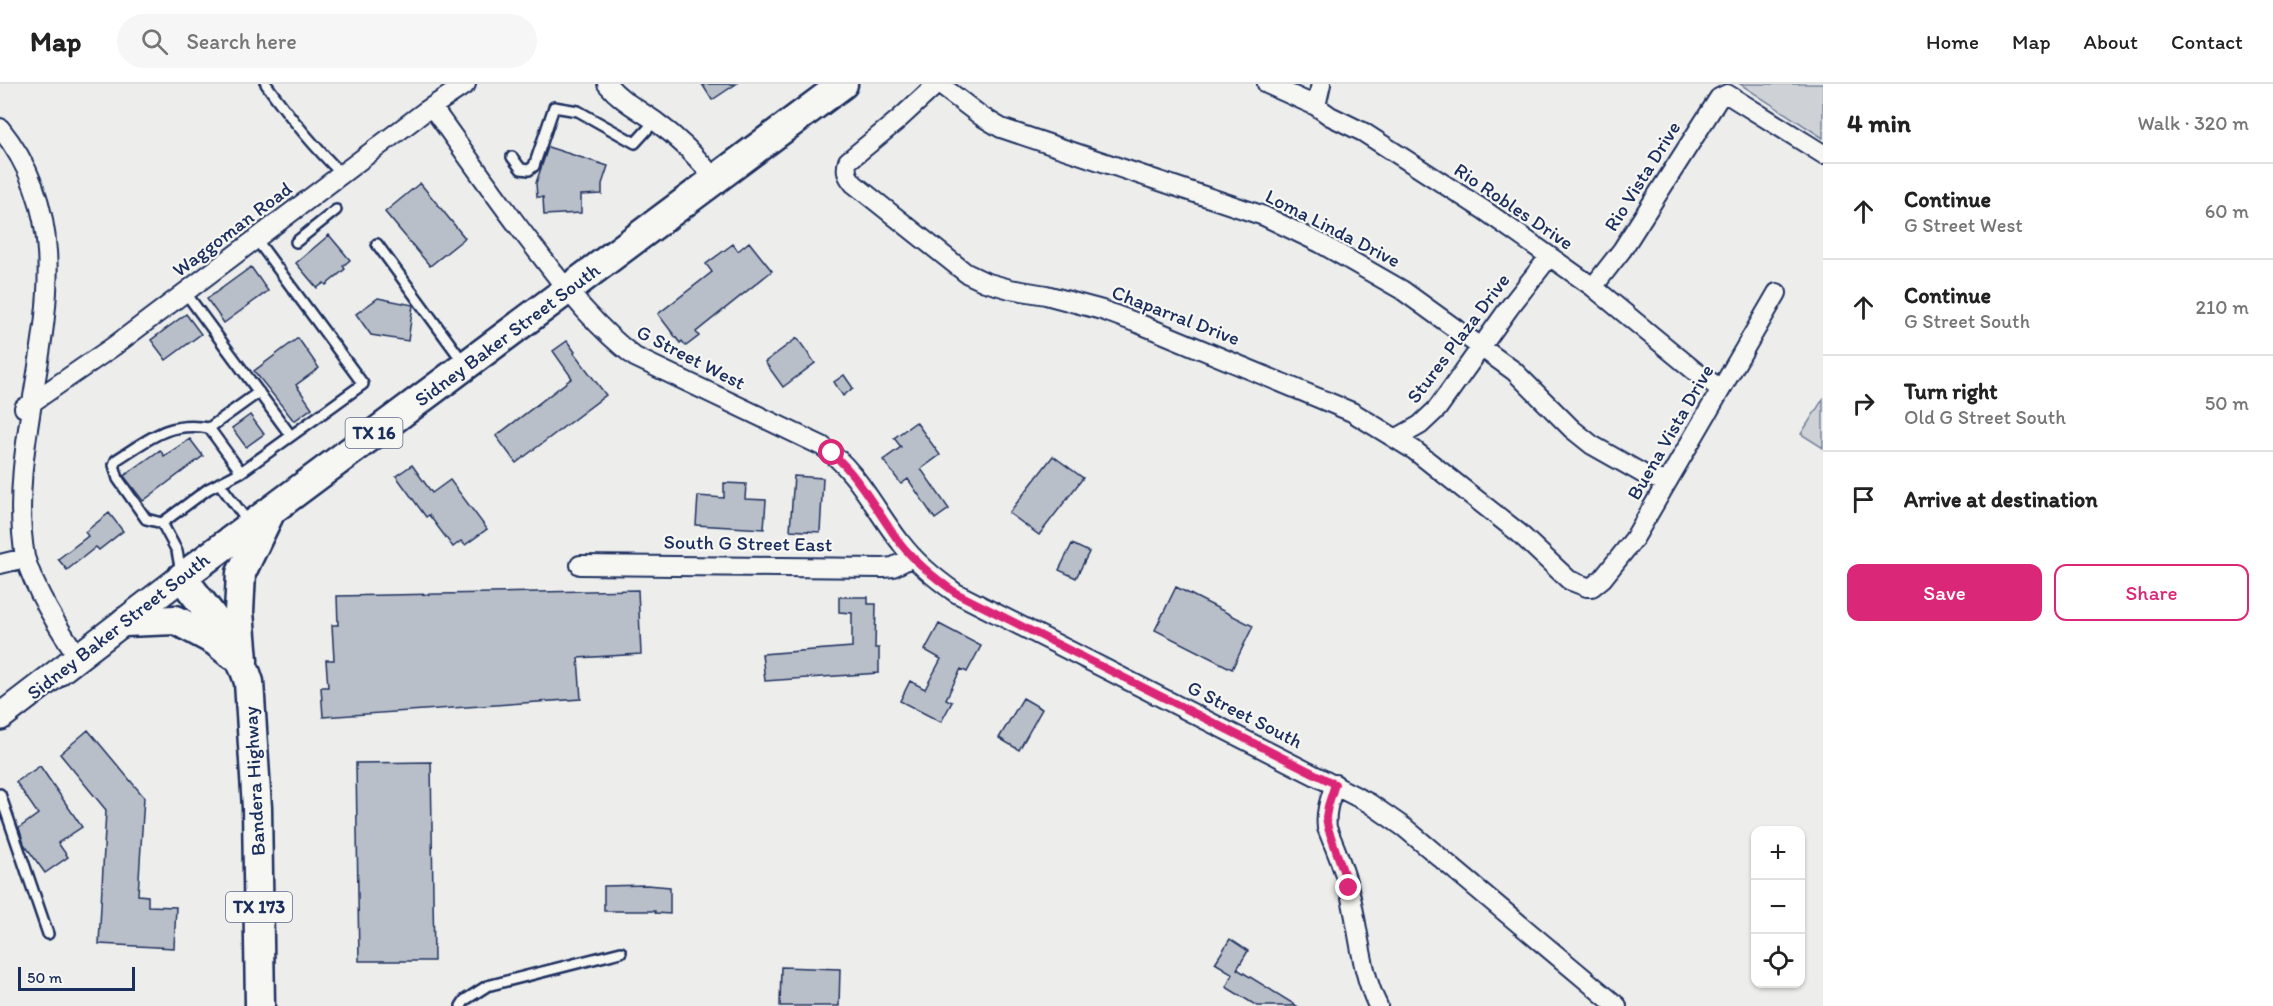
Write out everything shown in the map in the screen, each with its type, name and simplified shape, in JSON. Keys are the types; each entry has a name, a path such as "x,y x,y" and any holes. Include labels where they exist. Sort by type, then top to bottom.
{"main road":[{"name":"Sidney Baker Street South","path":"0,717 182,577 260,523 466,364 568,291 838,86"},
{"path":"244,665 240,612 241,573 260,523"},
{"name":"Bandera Highway","path":"182,577 236,650 249,682 257,808 260,1006"},
{"path":"125,622 176,621 214,642 244,665"}],"street":[{"name":"Waggoman Road","path":"24,408 47,394 466,84"},
{"path":"607,84 628,105 655,121 692,151 715,180"},
{"name":"Loma Linda Drive","path":"938,84 972,111 1001,128 1206,195 1273,220 1374,273 1420,302 1514,371 1572,429 1592,445 1647,476 1667,482"},
{"name":"Chaparral Drive","path":"938,84 848,161 845,170 854,184 966,273 985,282 1010,289 1047,295 1102,310 1352,412 1397,438 1471,493 1519,533 1569,580 1592,587"},
{"name":"Rio Robles Drive","path":"1267,84 1316,106 1330,116 1363,132 1484,210 1593,287 1696,372 1721,388"},
{"path":"1316,106 1321,84"},
{"name":"Rio Vista Drive","path":"1593,287 1622,250 1719,98 1727,94 1823,154"},
{"name":"G Street West","path":"432,107 523,234 568,291 611,338 635,357 822,446 832,453 855,476 913,557"},
{"path":"0,128 32,181 44,230 45,282 19,437 16,482 20,525 25,558 43,598 79,658"},
{"name":"Stures Plaza Drive","path":"1397,438 1420,425 1437,409 1549,256"},
{"name":"Buena Vista Drive","path":"1592,587 1614,566 1634,539 1777,293"},
{"name":"South G Street East","path":"580,565 893,567 913,557"},
{"name":"G Street South","path":"913,557 956,593 1335,784 1369,804 1405,828 1617,1006"},
{"path":"0,564 25,558"},
{"path":"1335,784 1326,817 1328,828 1349,888 1363,964 1378,1006"}],"lane":[{"path":"266,84 308,138 342,174"},
{"path":"512,157 520,169 529,170 534,166 554,107 578,111 635,143 655,121"},
{"path":"296,242 336,210"},
{"path":"162,524 219,483 241,472 363,384 256,239"},
{"path":"377,243 466,364"},
{"path":"185,292 291,436"},
{"path":"209,428 259,392"},
{"path":"182,577 177,551 162,524 146,519 118,479 114,465 116,460 166,429 193,425 209,428 241,472"},
{"path":"219,483 260,523"},
{"path":"0,796 48,934"},
{"path":"461,1006 465,1000 487,986 621,952"}],"shaded area":[{"path":"1740,84 1823,84 1823,138"},
{"path":"1823,399 1823,448 1801,434"}],"building":[{"path":"702,84 736,84 712,100"},
{"path":"548,147 608,166 602,184 602,194 581,195 581,213 544,215 543,197 537,197 536,183"},
{"path":"420,183 465,238 430,266 385,212"},
{"path":"329,235 350,260 343,266 345,269 326,285 324,283 317,288 296,263"},
{"path":"749,242 772,271 696,332 699,336 686,346 682,341 680,343 658,314 712,272 706,264 733,244 738,251"},
{"path":"251,267 268,291 224,323 207,299"},
{"path":"378,298 413,305 408,341 371,335 356,314"},
{"path":"186,314 201,334 166,360 151,340"},
{"path":"298,338 319,368 296,385 312,408 294,421 254,371"},
{"path":"797,338 815,363 783,387 765,362"},
{"path":"567,341 606,395 516,463 496,436 572,378 553,351"},
{"path":"844,375 853,388 843,396 834,382"},
{"path":"250,415 264,434 246,447 232,428"},
{"path":"916,422 940,455 921,469 949,509 935,519 908,479 901,484 883,460 901,447 894,438"},
{"path":"190,439 203,456 143,501 124,476 160,450 164,456"},
{"path":"1053,456 1083,478 1039,535 1009,513"},
{"path":"412,465 432,493 450,480 487,529 465,545 461,541 453,547 429,515 426,517 396,476"},
{"path":"794,476 823,478 820,532 790,530"},
{"path":"724,483 746,484 745,499 766,500 764,529 696,525 698,496 724,498"},
{"path":"109,513 123,531 99,550 96,547 67,570 58,559 88,536 85,532"},
{"path":"1072,544 1089,552 1076,578 1059,570"},
{"path":"1176,587 1253,626 1232,669 1155,630"},
{"path":"638,590 641,654 578,658 581,699 323,717 321,687 328,687 326,660 334,660 332,625 338,625 337,596"},
{"path":"839,597 868,597 868,604 876,604 875,648 879,648 879,673 765,681 762,654 852,647 852,613 839,612"},
{"path":"939,624 981,646 967,672 961,669 946,699 952,702 941,722 900,701 910,681 925,689 941,659 925,650"},
{"path":"1023,698 1042,709 1019,750 999,738"},
{"path":"88,730 144,797 138,895 148,896 148,906 176,907 174,948 99,944 106,810 60,754"},
{"path":"431,762 434,961 359,961 356,763"},
{"path":"40,766 82,827 58,843 68,857 45,873 24,844 19,828 38,814 16,782"},
{"path":"604,886 670,887 670,914 655,913 655,911 604,911"},
{"path":"1230,939 1248,951 1237,969 1297,1006 1257,1006 1226,987 1233,974 1215,963"},
{"path":"781,967 840,969 839,1006 780,1006"}],"route":[{"path":"832,453 855,476 913,557 956,593 1335,784 1326,817 1349,888"}]}
